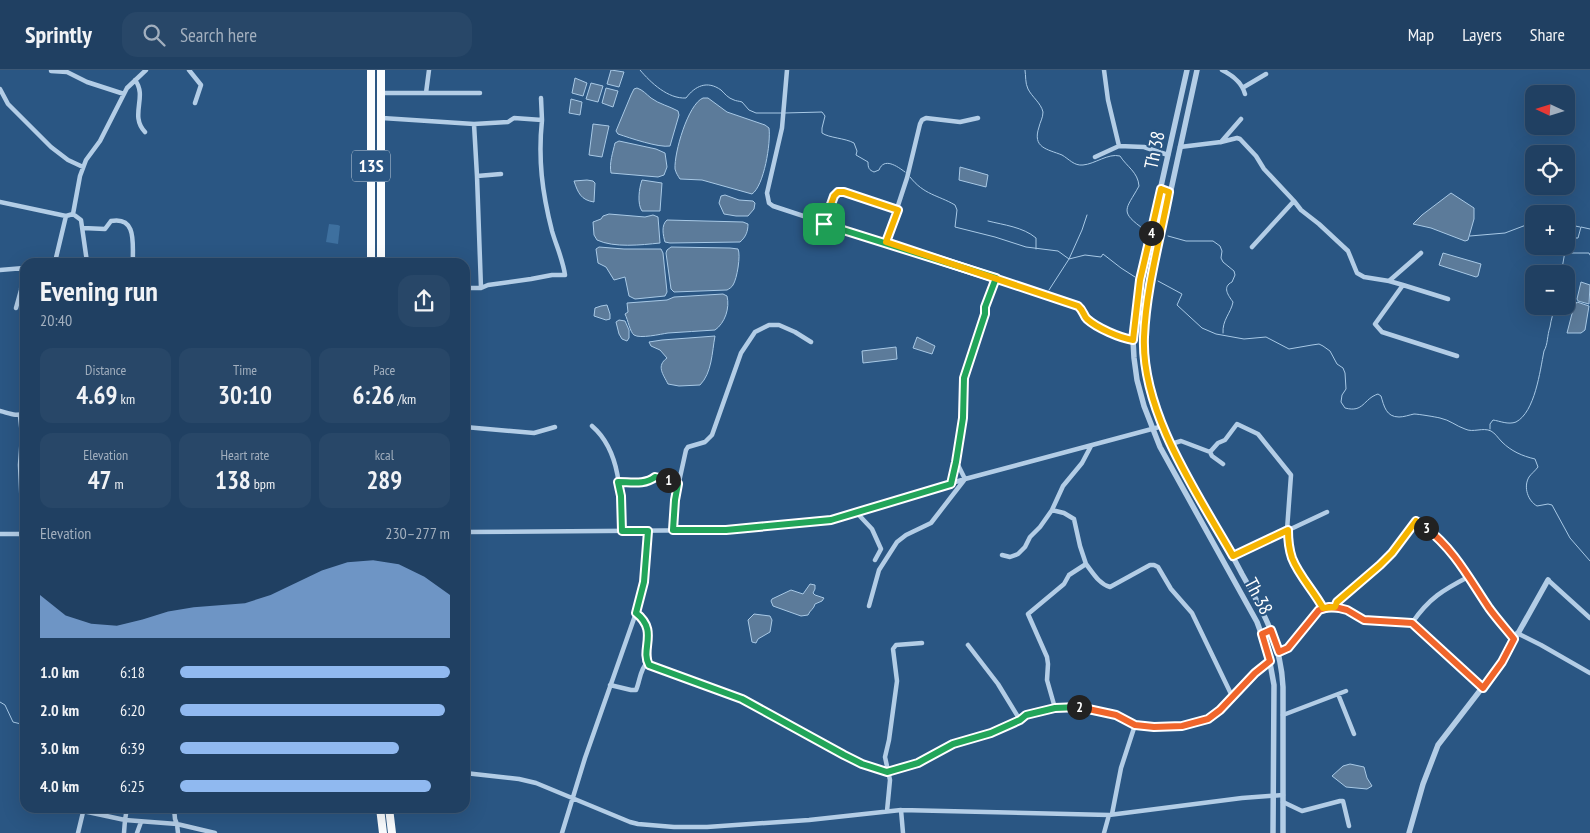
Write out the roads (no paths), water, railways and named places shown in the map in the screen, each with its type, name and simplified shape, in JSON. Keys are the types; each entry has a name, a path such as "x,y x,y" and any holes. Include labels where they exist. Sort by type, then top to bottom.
{"highway":[{"name":"13S","path":"371,70 371,258"},
{"name":"13S","path":"381,70 381,258"},
{"path":"371,148 382,148"},
{"path":"380,813 382,833"},
{"path":"390,813 392,833"}],"street":[{"path":"73,214 83,167 100,141 124,94 146,70"},
{"path":"190,70 201,85 195,103"},
{"path":"426,93 429,70"},
{"path":"787,70 782,128 767,198 769,203 824,224 886,242 1078,306 1083,310 1086,318 1104,329 1133,340"},
{"path":"1104,70 1108,100 1119,146"},
{"name":"Th 38","path":"1187,70 1140,280 1133,340 1137,380 1152,430 1160,447 1262,634 1270,661 1274,686 1273,833"},
{"name":"Th 38","path":"1197,70 1150,282 1146,308 1144,357 1154,404 1171,444 1233,556 1271,630 1279,652 1282,667 1283,833"},
{"path":"1222,70 1231,75 1244,87 1246,94"},
{"path":"51,71 67,72 87,82 124,94"},
{"path":"1244,87 1266,74"},
{"path":"135,80 140,90 138,120 145,132"},
{"path":"0,89 8,104 52,147 68,160 83,167"},
{"path":"381,93 480,93"},
{"path":"470,288 481,288 488,285 552,275 565,275 552,232 542,188 539,144 542,120 541,98"},
{"path":"382,118 474,124 508,122 514,118 542,120"},
{"path":"886,242 908,178 922,120 926,118 960,122 978,118"},
{"path":"1221,142 1241,119"},
{"path":"474,124 478,176 481,288"},
{"path":"1180,147 1240,139 1256,156 1269,175 1305,214 1319,224 1348,251 1357,273 1364,277 1389,281 1448,299"},
{"path":"1095,157 1119,146 1144,147 1168,155"},
{"path":"478,176 501,174"},
{"path":"1161,189 1169,192"},
{"path":"824,224 834,196 838,192 844,192 898,210"},
{"path":"1252,247 1294,201"},
{"path":"0,202 66,216 73,214"},
{"path":"73,214 81,220 86,258"},
{"path":"56,258 66,216"},
{"path":"83,228 105,229 111,221 126,222 130,226 132,233 133,258"},
{"path":"1389,281 1421,253"},
{"path":"0,270 20,268"},
{"path":"951,484 963,418 964,378 985,314 985,307 996,278"},
{"path":"1403,285 1375,324 1376,327 1382,332 1457,356"},
{"path":"16,308 20,294"},
{"path":"673,530 675,500 688,447 705,442 712,435 741,354 754,332 769,325 779,326 795,332 811,342"},
{"path":"0,411 20,416"},
{"path":"1210,452 1218,443 1225,440 1237,424 1258,434 1292,475 1288,530 1289,548 1292,559 1323,608"},
{"path":"592,426 602,436 616,465 621,496 622,531"},
{"path":"470,532 726,530 831,520 966,479 1163,426"},
{"path":"470,427 534,432 555,427"},
{"path":"1171,444 1181,441 1210,452 1212,456 1223,464"},
{"path":"1002,555 1010,557 1018,554 1025,546 1052,510 1063,486 1082,463 1091,446"},
{"path":"956,462 966,479"},
{"path":"618,482 645,482 655,477 660,477 678,484"},
{"path":"869,606 879,570 898,542 906,535 931,523 966,479"},
{"path":"1052,510 1064,513 1074,520 1086,564 1105,586 1110,587 1150,565 1158,567 1171,589 1192,613 1232,696"},
{"path":"1233,556 1327,512"},
{"path":"857,513 872,529 881,549 875,560"},
{"path":"1335,607 1337,602 1392,553 1416,521 1437,536 1460,562 1490,608 1516,636 1541,645 1590,673"},
{"path":"562,833 610,684 636,613 644,582 648,531"},
{"path":"0,534 20,534"},
{"path":"1055,708 1046,680 1047,657 1028,614 1064,584 1068,575 1086,564"},
{"path":"1412,623 1420,612 1444,589 1470,576"},
{"path":"1409,833 1423,784 1438,745 1502,662 1548,580 1590,618"},
{"path":"1279,652 1288,648 1312,618 1323,608 1335,607 1347,610 1364,620 1412,623 1483,688"},
{"path":"610,684 636,690 642,668 647,663 648,632 642,618 636,613"},
{"path":"1262,634 1271,630"},
{"path":"887,811 890,780 884,757 889,740 892,704 897,681 892,649 896,645 922,644"},
{"path":"968,645 998,684 1020,720"},
{"path":"647,663 653,667 742,699 844,755 862,764 887,772 918,763 953,744 991,733 1020,720 1026,715 1055,708 1079,707 1116,715 1135,725 1166,728 1208,719 1220,710 1255,673 1270,661"},
{"path":"1283,715 1346,691"},
{"path":"1338,694 1354,734"},
{"path":"1104,833 1121,768 1135,725"},
{"path":"470,774 519,778 536,783 630,822 674,827 707,827 809,820 901,810 1110,815 1242,798 1283,795"},
{"path":"1283,802 1302,811 1340,800 1343,801 1349,826"},
{"path":"901,810 903,833"},
{"path":"78,833 82,813"},
{"path":"98,813 125,820 177,824 215,833"},
{"path":"124,833 126,813"},
{"path":"174,813 178,833"},
{"path":"137,833 141,822"}],"waterway":[{"path":"640,70 649,80 666,93 679,98 686,98 693,90 711,85 721,90 730,98 742,102 749,110 756,113 781,113"},
{"path":"1025,70 1028,89 1043,112 1037,134 1039,144 1080,165 1115,155 1120,156 1137,177 1139,186 1128,205 1128,214 1136,224 1145,230"},
{"path":"785,113 822,112 825,116 822,133 854,143 857,151 856,155 868,162 871,170 874,172 879,170 881,166 887,163 895,165 905,172"},
{"path":"910,177 921,188 955,205 957,210 955,227 1026,247 1058,251 1069,259 1085,255 1101,257 1103,254 1135,277"},
{"path":"1049,290 1069,259 1087,215"},
{"path":"988,221 1031,234 1036,238 1036,249"},
{"path":"1470,236 1505,233 1525,225"},
{"path":"1575,226 1580,227"},
{"path":"1575,238 1578,238 1581,227 1590,229"},
{"path":"1168,236 1186,241 1213,241 1220,246 1223,262 1234,271 1235,275 1232,282 1227,286 1228,294 1233,302 1224,324 1223,333"},
{"path":"1575,253 1589,253 1590,255"},
{"path":"1563,265 1564,255"},
{"path":"1158,281 1182,294 1177,305 1202,328 1216,334 1244,339 1266,337 1289,349 1319,344 1323,346 1330,351 1337,364 1343,368 1345,373 1346,389 1342,395 1341,402 1345,408 1356,409 1378,394 1381,396 1388,413 1395,417 1414,414 1423,415 1444,419 1468,430 1488,430 1494,433 1513,451 1535,459 1538,467 1529,477 1526,485 1531,501 1537,506 1552,505 1570,538 1590,561"},
{"path":"1490,429 1490,424 1493,420 1513,423 1528,410 1536,390 1553,315"},
{"path":"0,702 5,705 13,722 20,724"}]}
